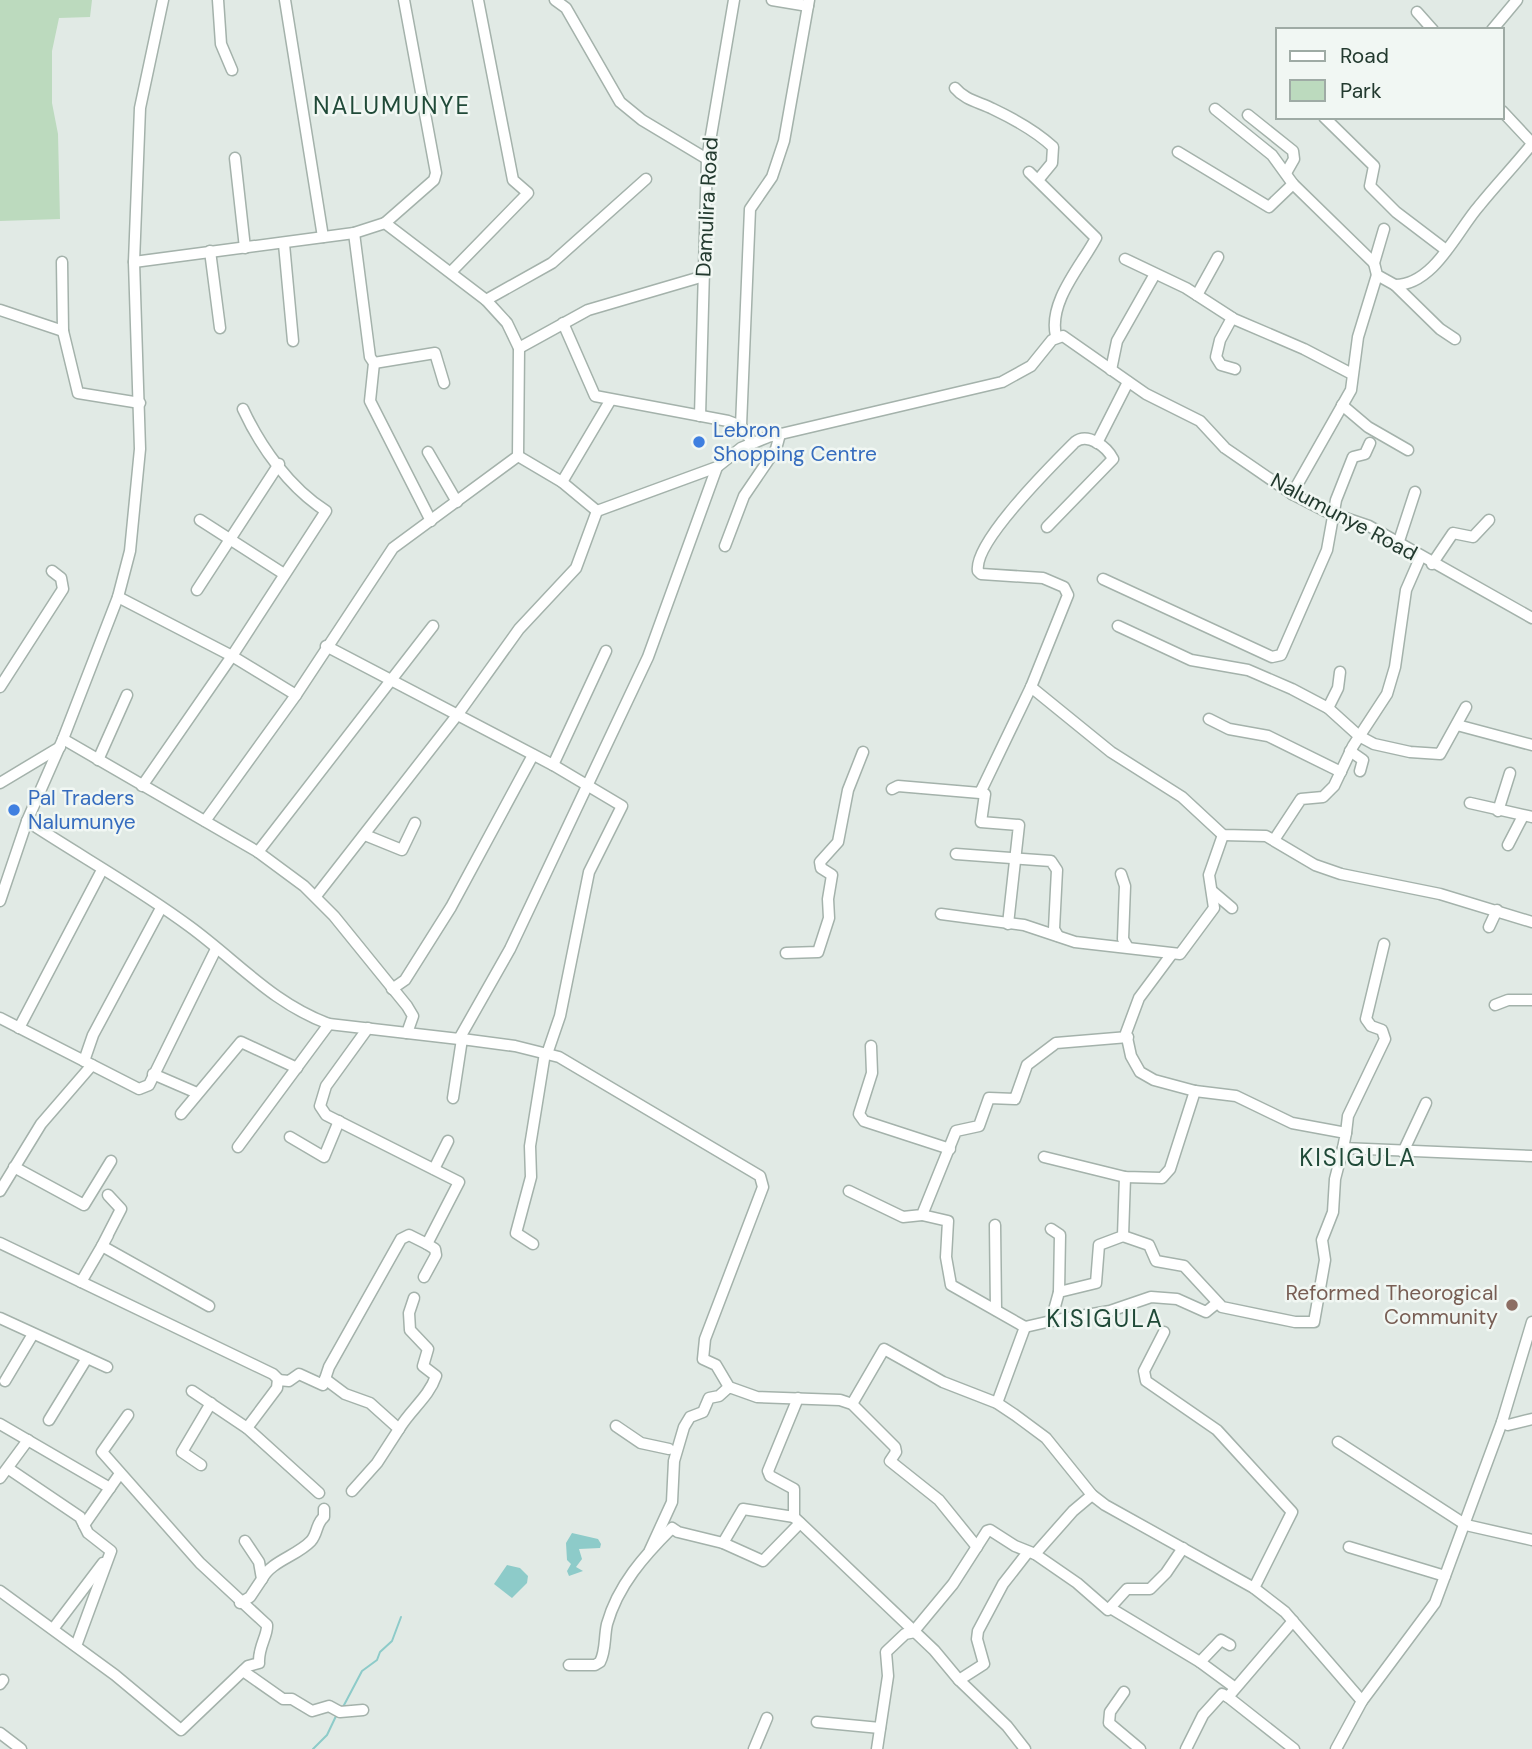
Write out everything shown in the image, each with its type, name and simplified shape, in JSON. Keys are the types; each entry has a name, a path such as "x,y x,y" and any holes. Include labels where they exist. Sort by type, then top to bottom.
{"street":[{"path":"0,901 27,821 62,743 118,597 135,513 140,403 134,262 142,89 163,0"},
{"path":"218,0 221,44 232,70"},
{"path":"285,0 323,237"},
{"path":"134,262 354,233 386,223 434,180 436,173 404,0"},
{"path":"451,272 528,193 513,180 478,0"},
{"path":"555,0 568,4 620,102 642,120 707,159"},
{"name":"Damulira Road","path":"700,415 707,159 734,0"},
{"path":"752,442 741,426 750,209 772,177 784,141 808,3 772,0"},
{"path":"1494,28 1517,0"},
{"path":"1416,12 1431,28"},
{"path":"954,88 971,101 1038,134 1052,147 1052,163 1038,180"},
{"path":"1215,109 1272,155 1293,184 1374,264 1377,275 1358,337 1351,390 1292,494"},
{"path":"1395,285 1413,281 1446,250 1477,208 1532,143 1504,113"},
{"path":"1248,114 1293,151 1293,162 1286,173"},
{"path":"1326,119 1374,166 1370,186 1396,212 1446,250"},
{"path":"1178,152 1269,207 1293,184"},
{"path":"235,158 245,248"},
{"path":"316,896 458,714 519,629 576,568 597,511 717,467 752,442 1002,382 1031,366 1056,336 1056,314 1080,260 1096,238 1029,172"},
{"path":"486,300 552,263 646,179"},
{"path":"386,223 486,300 507,323 519,348 518,456"},
{"path":"1374,264 1384,229"},
{"path":"354,233 370,357 374,363 370,401 431,521"},
{"path":"284,244 293,341"},
{"path":"211,251 220,328"},
{"path":"1197,295 1218,257"},
{"path":"1125,259 1197,295 1232,318 1304,349 1352,374"},
{"path":"62,262 64,331 78,393 140,403"},
{"path":"1111,370 1117,341 1155,274"},
{"path":"1377,275 1395,285 1440,329 1455,339"},
{"path":"519,348 588,310 704,276"},
{"path":"0,310 64,331"},
{"path":"1232,318 1220,340 1216,357 1221,365 1235,369"},
{"path":"563,323 593,393 610,401 700,415 741,426"},
{"name":"Nalumunye Road","path":"1056,336 1066,337 1159,403 1200,421 1225,448 1292,494 1368,526 1420,558 1532,618"},
{"path":"374,363 435,353 444,383"},
{"path":"1097,443 1128,382"},
{"path":"562,482 610,401"},
{"path":"1342,405 1368,427 1408,450"},
{"path":"142,786 232,656 326,511 304,495 254,432 243,410"},
{"path":"725,546 744,495 776,449 780,435"},
{"path":"892,789 898,786 980,793 1031,687 1067,603 1067,591 1044,579 981,574 978,571 978,557 1014,507 1075,442 1084,438 1097,443 1114,459 1047,527"},
{"path":"1103,579 1277,657 1283,652 1315,583 1327,551 1336,513 1336,500 1353,457 1365,454 1370,443"},
{"path":"428,452 457,502"},
{"path":"518,456 562,482 597,511"},
{"path":"205,821 296,695 393,548 518,456"},
{"path":"197,590 279,464"},
{"path":"27,821 192,927 284,1003 329,1024 459,1039 510,949 648,657 717,467"},
{"path":"1398,544 1415,492"},
{"path":"200,520 285,573"},
{"path":"1432,564 1453,533 1473,537 1489,520"},
{"path":"1274,840 1298,802 1306,797 1323,797 1334,786 1350,751 1391,682 1406,590 1420,558"},
{"path":"0,687 63,589 63,581 52,572"},
{"path":"118,597 232,656 296,695"},
{"path":"258,852 433,626"},
{"path":"1118,626 1191,660 1248,670 1328,708 1359,736 1391,749 1435,755 1442,752 1466,708"},
{"path":"326,646 553,765 622,806 589,872 560,1016 546,1054 530,1146 531,1177 516,1233 533,1244"},
{"path":"553,765 606,651"},
{"path":"1328,708 1338,688 1339,672"},
{"path":"1031,687 1111,752 1182,797 1223,835 1252,833 1274,840 1315,865 1341,874 1407,886 1532,922"},
{"path":"98,760 127,695"},
{"path":"1209,719 1229,729 1268,736 1341,772"},
{"path":"1457,725 1532,745"},
{"path":"62,743 98,760 258,852 316,896 413,1016 407,1033"},
{"path":"0,783 62,743"},
{"path":"1350,751 1363,760 1360,771"},
{"path":"786,953 818,952 829,918 828,899 832,874 821,868 820,862 838,842 848,790 863,752"},
{"path":"392,989 405,980 451,906 533,755"},
{"path":"0,769 11,776"},
{"path":"1498,811 1510,773"},
{"path":"985,794 981,822 1019,825 1008,924"},
{"path":"1470,803 1528,817 1508,845"},
{"path":"365,835 402,850 415,823"},
{"path":"941,914 1024,925 1075,942 1180,954 1214,908 1209,875 1223,835"},
{"path":"956,854 1051,861 1055,865 1054,929 1058,936"},
{"path":"19,1028 102,870"},
{"path":"1121,874 1124,877 1123,939 1127,946"},
{"path":"1211,890 1232,908"},
{"path":"0,1191 41,1124 88,1063 93,1035 161,908"},
{"path":"1489,926 1497,910"},
{"path":"1059,1292 1094,1285 1098,1279 1100,1245 1123,1236 1149,1245 1156,1261 1184,1266 1222,1307 1294,1322 1314,1322 1325,1260 1322,1240 1333,1212 1335,1180 1348,1116 1385,1039 1382,1031 1371,1026 1366,1019 1384,944"},
{"path":"0,1018 139,1089 149,1085 216,949"},
{"path":"1171,955 1139,998 1128,1037 1134,1063 1146,1076 1195,1091 1236,1096 1292,1123 1346,1133"},
{"path":"1495,1005 1508,1000 1532,1000"},
{"path":"238,1147 329,1024"},
{"path":"368,1028 321,1095 321,1109 338,1121 459,1182 427,1244"},
{"path":"922,1215 956,1131 979,1126 989,1098 1015,1099 1027,1065 1061,1041 1128,1037"},
{"path":"453,1098 462,1040 559,1057 760,1176 763,1187 705,1339 703,1359 716,1365 729,1387 751,1396 852,1404 895,1447 896,1452 890,1461 939,1500 977,1547"},
{"path":"181,1114 241,1042 297,1068"},
{"path":"871,1046 872,1073 859,1114 864,1121 950,1149"},
{"path":"153,1074 197,1093"},
{"path":"1044,1157 1125,1177 1157,1180 1166,1176 1195,1091"},
{"path":"1403,1152 1426,1103"},
{"path":"290,1137 324,1157 338,1121"},
{"path":"434,1169 448,1141"},
{"path":"1343,1148 1532,1156"},
{"path":"14,1167 84,1205 111,1161"},
{"path":"1123,1236 1125,1177"},
{"path":"849,1191 903,1217 922,1215 946,1219 949,1224 946,1257 951,1285 1025,1327 1110,1311 1151,1297 1177,1298 1206,1312 1217,1303"},
{"path":"102,1246 121,1209 108,1195"},
{"path":"995,1225 996,1310"},
{"path":"1051,1229 1060,1235 1059,1292 1051,1321"},
{"path":"81,1282 108,1235"},
{"path":"324,1382 401,1239 409,1235 435,1249 436,1255 424,1277"},
{"path":"0,1243 273,1374 278,1380 289,1381 299,1374 324,1382 370,1404 398,1429"},
{"path":"102,1246 209,1306"},
{"path":"352,1491 377,1463 409,1412 431,1390 436,1376 423,1366 428,1349 410,1329 414,1298"},
{"path":"0,1318 107,1367"},
{"path":"1336,1749 1362,1701 1415,1634 1435,1603 1502,1423 1532,1322"},
{"path":"997,1403 1025,1327"},
{"path":"1164,1332 1144,1371 1146,1381 1217,1430 1292,1512 1254,1588"},
{"path":"5,1381 33,1334"},
{"path":"852,1404 884,1349 943,1382 997,1403 1046,1438 1092,1495 1124,1518 1254,1588 1293,1621 1362,1701"},
{"path":"49,1420 87,1358"},
{"path":"247,1428 277,1388 278,1380"},
{"path":"650,1550 672,1502 674,1461 684,1427 690,1418 703,1412 709,1398 719,1396 729,1387"},
{"path":"192,1391 247,1428 318,1493"},
{"path":"569,1665 595,1665 600,1662 607,1624 615,1604 635,1568 673,1528 678,1532 723,1543 763,1560 797,1520 794,1489 770,1476 768,1471 798,1398"},
{"path":"201,1465 182,1452 211,1403"},
{"path":"0,1591 152,1703 181,1730 248,1666 259,1663 260,1641 268,1628 240,1603 119,1475 110,1458 102,1452 128,1415"},
{"path":"1502,1423 1508,1425 1532,1419"},
{"path":"0,1424 110,1488"},
{"path":"616,1426 641,1443 669,1449"},
{"path":"0,1478 28,1440"},
{"path":"1338,1442 1466,1525 1532,1540"},
{"path":"9,1469 76,1514 88,1533 111,1551"},
{"path":"84,1525 119,1475"},
{"path":"959,1680 984,1664 977,1639 978,1631 997,1593 1032,1553 1092,1495"},
{"path":"240,1603 250,1597 273,1566 288,1561 310,1543 317,1522 324,1517 324,1508"},
{"path":"723,1543 743,1509 797,1520 915,1632 959,1680 1007,1726 1025,1749"},
{"path":"877,1749 888,1676 886,1652 905,1634 915,1632 953,1584 990,1530 1032,1553 1077,1583 1108,1610 1112,1609 1200,1662 1294,1749"},
{"path":"245,1541 258,1562 262,1579"},
{"path":"1349,1547 1445,1576"},
{"path":"1112,1609 1127,1589 1145,1590 1158,1582 1183,1548"},
{"path":"53,1629 111,1551"},
{"path":"76,1646 111,1551"},
{"path":"1185,1749 1213,1702 1222,1694 1231,1692 1293,1621"},
{"path":"1200,1662 1222,1640 1230,1644"},
{"path":"243,1671 283,1699 292,1699 312,1711 329,1706 340,1712 363,1710"},
{"path":"1124,1692 1110,1712 1109,1723 1140,1749"},
{"path":"754,1749 767,1718"},
{"path":"817,1722 880,1728"},
{"path":"0,1733 21,1749"}],"green space":[{"path":"0,0 92,0 90,17 59,18 52,51 52,103 58,134 60,219 0,221"}],"water":[{"path":"572,1533 598,1539 601,1544 600,1548 579,1549 582,1559 576,1567 583,1571 569,1576 567,1571 571,1564 567,1560 566,1543"},
{"path":"507,1565 520,1568 528,1576 527,1583 512,1598 494,1584"}],"waterway":[{"path":"343,1707 362,1671 377,1660 380,1652 392,1641 401,1617"},
{"path":"313,1749 327,1735 337,1714"}],"place":[{"name":"Lebron Shopping Centre","path":"699,442"},
{"name":"Pal Traders Nalumunye","path":"14,810"},
{"name":"Reformed Theorogical Community","path":"1512,1305"}],"district":[{"name":"NALUMUNYE","path":"392,105"},
{"name":"KISIGULA","path":"1358,1157"},
{"name":"KISIGULA","path":"1105,1318"}]}
